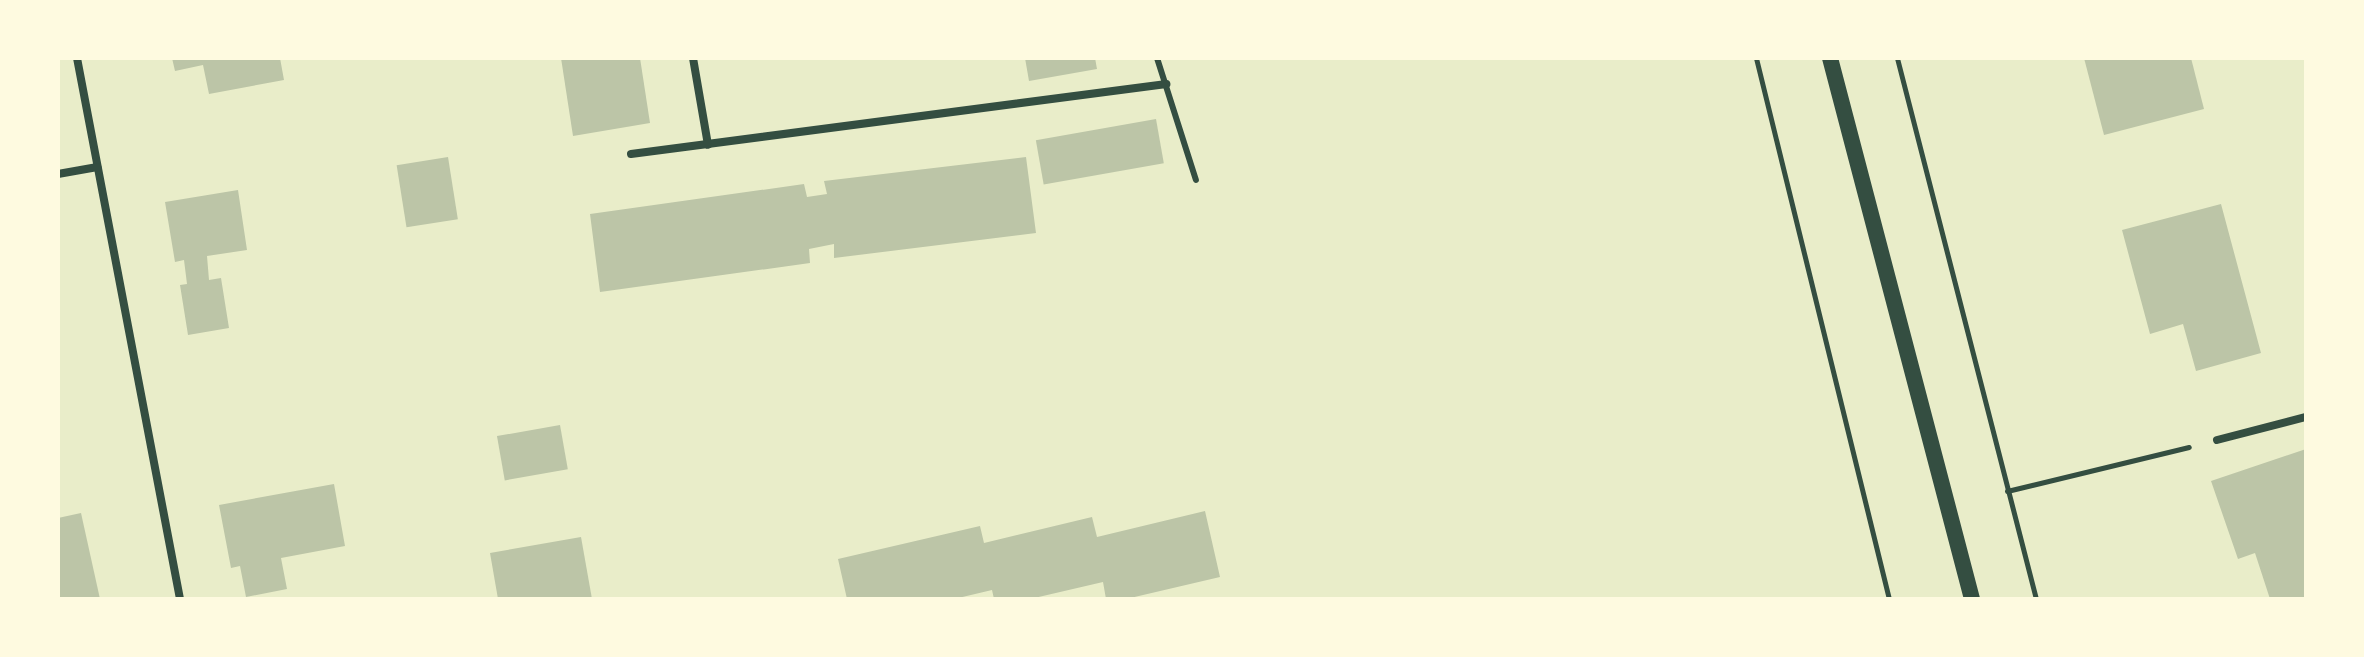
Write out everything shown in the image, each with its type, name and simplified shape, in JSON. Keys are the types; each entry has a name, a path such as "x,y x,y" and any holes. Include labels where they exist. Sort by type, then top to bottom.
{"main road":[{"path":"1830,58 1972,599"}],"street":[{"path":"77,58 180,599"},
{"path":"693,58 708,145"},
{"path":"631,154 1166,84"},
{"path":"58,174 97,167"},
{"path":"2217,440 2306,417"}],"lane":[{"path":"1157,58 1196,180"}],"path":[{"path":"1756,58 1889,599"},
{"path":"1897,58 2036,599"},
{"path":"2007,491 2217,440"}],"building":[{"path":"172,58 280,58 284,80 209,94 203,65 175,71"},
{"path":"561,58 640,58 650,123 573,136"},
{"path":"1025,58 1095,58 1097,69 1029,81"},
{"path":"2084,58 2191,58 2204,109 2104,135"},
{"path":"1156,119 1164,163 1044,185 1036,140"},
{"path":"448,157 458,219 406,227 397,165"},
{"path":"1026,157 1036,233 834,258 834,244 809,249 810,263 600,292 590,214 804,184 807,197 827,194 824,181"},
{"path":"238,190 247,250 207,256 209,280 221,278 229,328 188,335 180,285 187,284 184,260 175,262 165,202"},
{"path":"2221,204 2261,353 2196,371 2183,324 2150,334 2122,230"},
{"path":"560,425 568,469 505,480 497,436"},
{"path":"2306,449 2306,599 2270,599 2255,553 2238,559 2211,481"},
{"path":"334,484 345,546 281,558 287,589 246,597 240,566 231,568 219,505"},
{"path":"1205,511 1220,577 1126,599 1106,599 1103,582 1030,599 994,599 992,590 954,599 847,599 838,559 980,526 984,543 1092,517 1097,537"},
{"path":"81,513 100,599 58,599 58,518"},
{"path":"581,537 592,599 498,599 490,553"}]}
